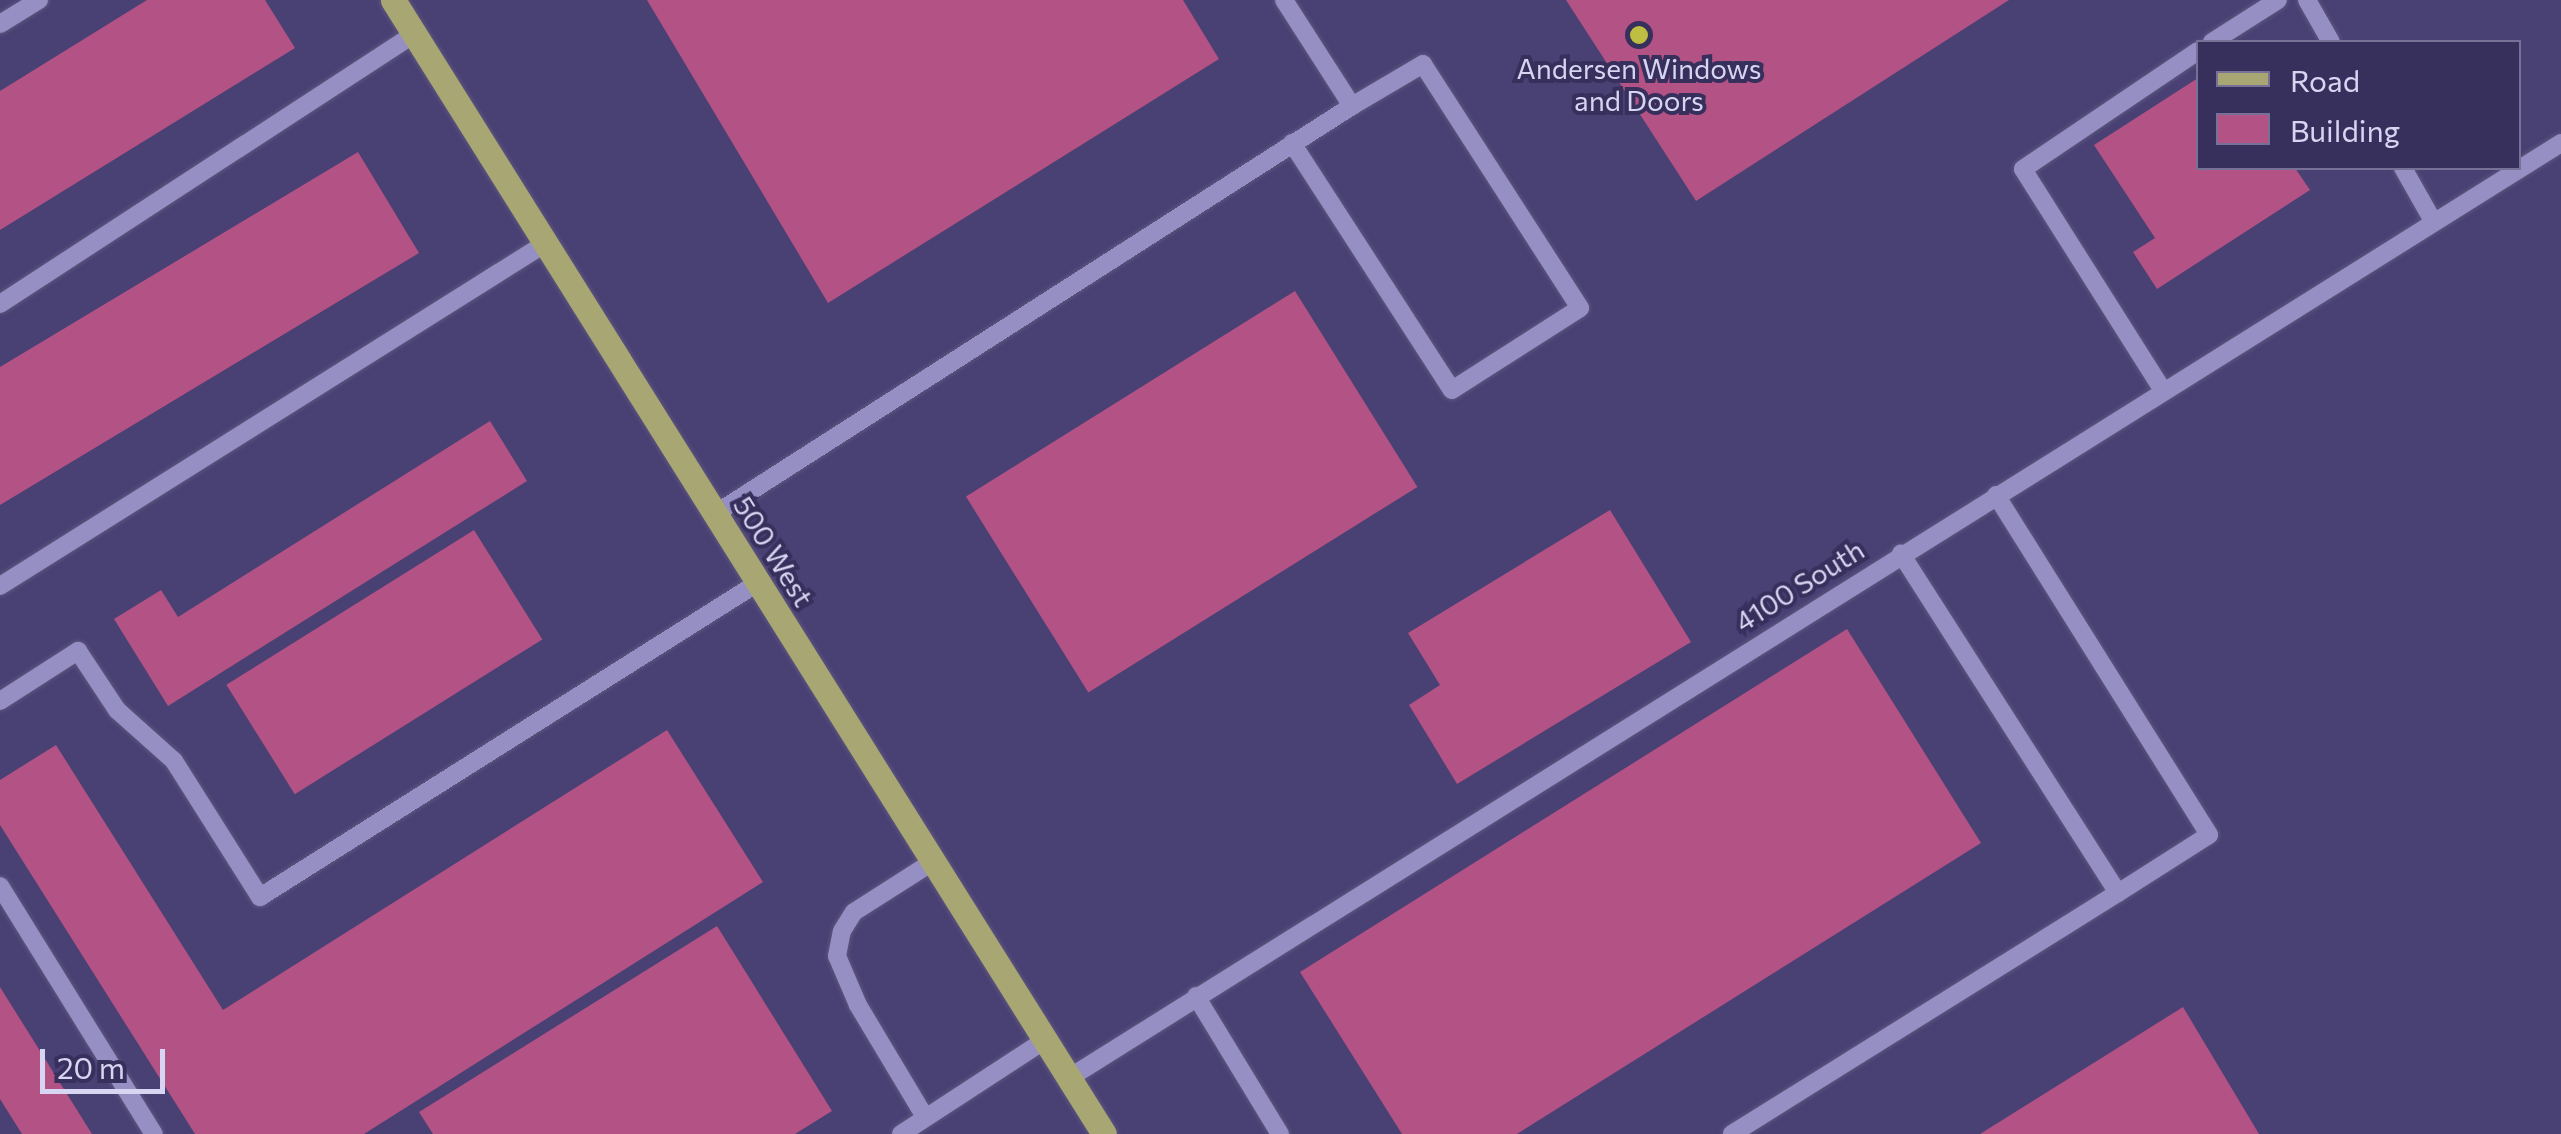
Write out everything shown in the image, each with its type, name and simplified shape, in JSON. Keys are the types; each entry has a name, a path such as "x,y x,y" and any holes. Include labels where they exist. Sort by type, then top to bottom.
{"main road":[{"name":"500 West","path":"394,0 1104,1134"}],"lane":[{"path":"0,24 39,0"},
{"path":"1284,0 1352,106"},
{"path":"2215,40 2278,0"},
{"path":"2307,0 2331,40"},
{"path":"0,304 414,34"},
{"path":"2162,389 2023,169 2196,52"},
{"path":"716,514 1292,143 1422,64 1580,308 1452,390 1292,143"},
{"name":"4100 South","path":"2521,167 2561,142"},
{"path":"2404,170 2433,221"},
{"name":"4100 South","path":"1069,1078 2516,170"},
{"path":"0,586 546,244"},
{"path":"1732,1134 2210,835 1996,495"},
{"path":"1901,554 2118,892"},
{"path":"0,700 78,651 117,710 174,761 260,897 758,582"},
{"path":"925,1117 858,1005 838,956 842,931 854,912 934,861"},
{"path":"0,886 154,1134"},
{"path":"1196,996 1280,1134"},
{"path":"902,1134 1045,1040"}],"shaded area":[{"path":"0,0 2561,0 2561,1134 0,1134"}],"building":[{"path":"147,0 265,0 295,48 0,230 0,91"},
{"path":"647,0 1183,0 1219,59 828,303"},
{"path":"1566,0 2009,0 1696,201"},
{"path":"2196,79 2196,170 2296,170 2310,190 2157,289 2133,252 2155,238 2094,145"},
{"path":"358,152 419,253 0,505 0,367"},
{"path":"1295,291 1417,487 1088,693 966,497"},
{"path":"490,421 527,481 168,706 114,619 161,590 178,617"},
{"path":"1610,510 1691,642 1457,784 1409,705 1440,685 1408,633"},
{"path":"474,530 542,639 295,794 226,685"},
{"path":"1847,629 1981,843 1517,1134 1402,1134 1300,972"},
{"path":"667,730 763,882 364,1134 195,1134 0,825 0,780 56,745 223,1010"},
{"path":"717,926 832,1111 795,1134 433,1134 419,1112"},
{"path":"0,987 92,1134 22,1134 0,1099"},
{"path":"2183,1007 2259,1134 1980,1134"}],"place":[{"name":"Andersen Windows and Doors","path":"1639,35"}]}
